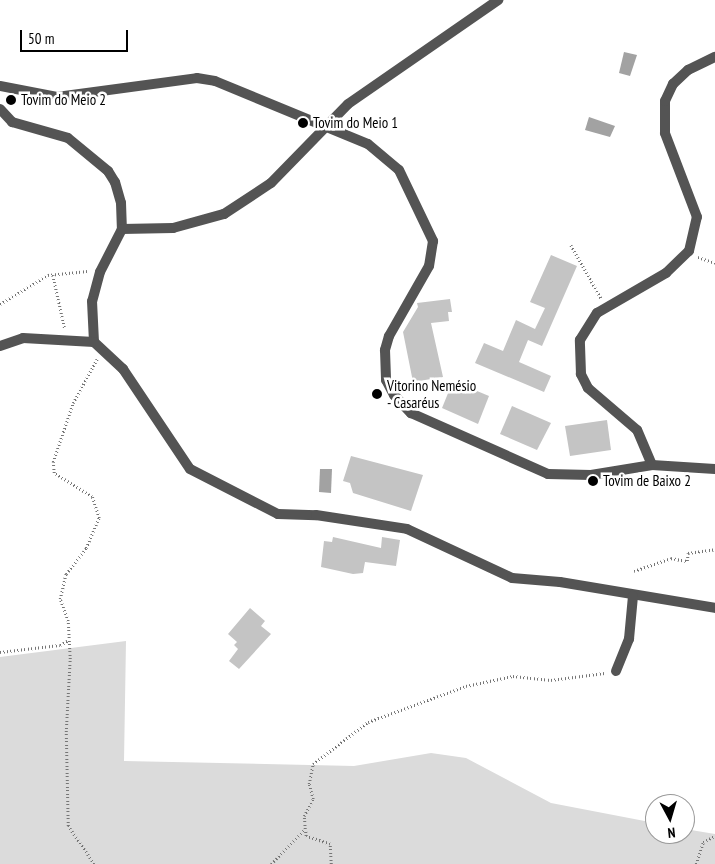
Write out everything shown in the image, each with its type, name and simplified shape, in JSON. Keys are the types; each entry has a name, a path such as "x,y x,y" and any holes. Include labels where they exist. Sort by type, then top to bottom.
{"street":[{"path":"122,229 172,228 224,214 271,183 348,104 498,0"},
{"path":"652,465 637,430 588,388 580,374 580,340 596,313 666,273 689,251 697,217 666,133 665,102 672,84 688,70 715,57"},
{"path":"0,86 57,97 197,78 215,81 368,144 399,170 433,241 430,266 389,336 385,350 386,380 405,407 420,417 548,474 591,475 652,465 715,469"},
{"path":"0,109 12,122 68,138 108,171 121,203 122,229 101,269 92,302 98,345"},
{"path":"0,346 23,338 68,340 98,345 123,370 190,469 278,514 316,515 407,529 512,578 560,582 633,596 715,608"},
{"path":"616,671 629,639 633,596"}],"path":[{"path":"571,245 600,296"},
{"path":"689,251 715,263"},
{"path":"0,304 53,275 101,269"},
{"path":"53,275 68,340"},
{"path":"94,864 68,826 66,749 69,640 68,621 60,599 64,580 86,548 99,518 92,497 84,489 58,477 54,473 53,462 73,402 98,345"},
{"path":"634,571 671,558 687,561 688,553 715,549"},
{"path":"0,652 60,645 69,640"},
{"path":"331,864 330,844 316,841 306,836 304,816 313,799 309,784 313,764 368,722 466,686 513,676 551,680 616,671"},
{"path":"271,864 305,828"},
{"path":"696,864 703,842 715,836"}],"shaded area":[{"path":"624,52 637,55 630,76 619,73"},
{"path":"589,117 615,126 610,137 585,130"},
{"path":"320,469 332,469 331,493 319,492"},
{"path":"126,641 124,761 354,766 431,753 466,758 551,803 645,821 645,844 695,844 695,831 715,834 715,864 0,864 0,657"}],"building":[{"path":"551,255 577,266 542,346 528,340 519,362 551,376 544,392 475,363 484,343 503,351 516,320 535,329 545,308 530,302"},
{"path":"450,299 452,312 448,312 449,321 431,323 443,377 413,382 403,332 418,307 417,303"},
{"path":"453,381 489,396 478,424 442,408"},
{"path":"512,406 551,423 537,450 500,434"},
{"path":"607,420 611,450 570,456 565,426"},
{"path":"351,456 423,475 411,511 353,493 350,483 343,481"},
{"path":"333,537 381,548 382,537 400,540 396,566 365,562 363,573 353,574 321,567 324,541 332,542"},
{"path":"250,608 265,621 261,626 271,634 239,669 229,661 238,649 234,645 237,642 228,634"}],"place":[{"name":"Tovim do Meio 2","path":"11,100"},
{"name":"Tovim do Meio 1","path":"303,123"},
{"name":"Vitorino Nemésio - Casaréus","path":"377,394"},
{"name":"Tovim de Baixo 2","path":"593,481"}]}
